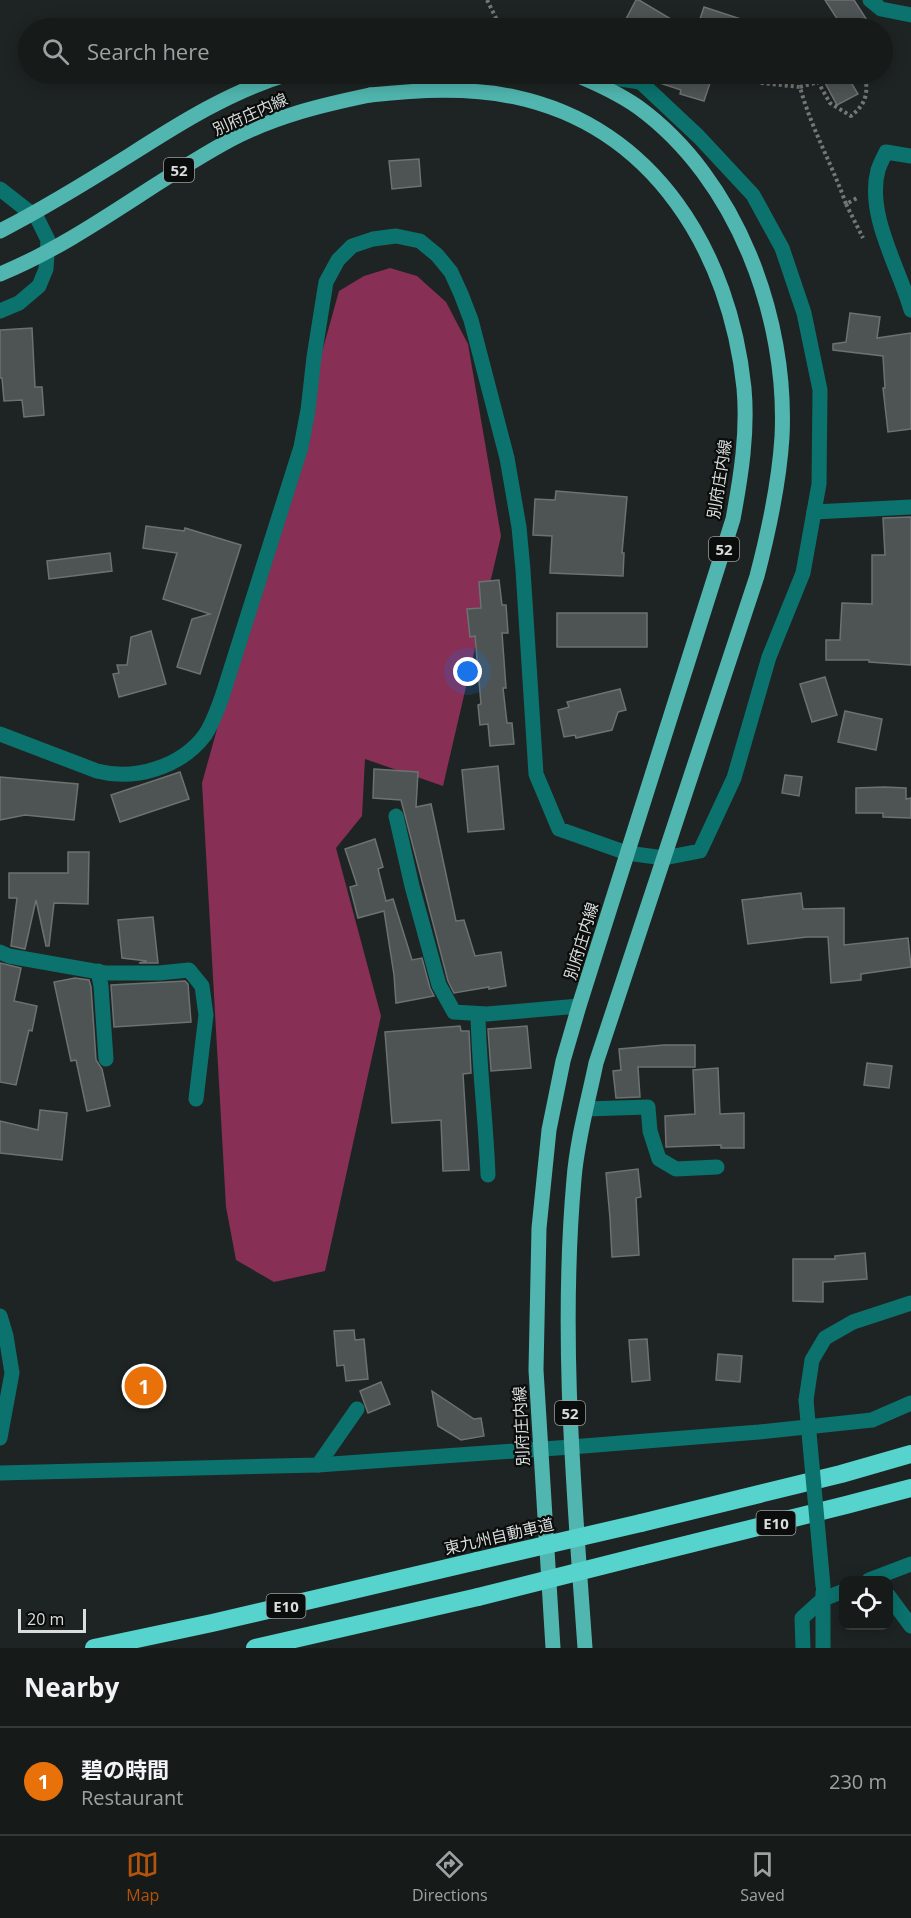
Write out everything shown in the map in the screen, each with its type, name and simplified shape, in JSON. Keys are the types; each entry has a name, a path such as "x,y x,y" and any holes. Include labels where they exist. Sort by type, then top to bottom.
{"highway":[{"name":"東九州自動車道","path":"94,1648 212,1623 641,1523 842,1474 911,1454"},
{"name":"E10","path":"255,1648 478,1597 911,1488"}],"main road":[{"name":"別府庄内線","path":"0,231 40,210 180,123 259,84"},
{"name":"52","path":"585,1648 571,1447 568,1346 573,1190 580,1137 596,1063 757,576 778,484 782,435 781,388 774,338 763,292 728,209 702,171 671,136 638,107 598,84"},
{"name":"別府庄内線","path":"0,274 54,248 233,139 290,114 370,95 439,90 479,92 526,100 587,123 619,143 637,158 670,193 693,226 710,259 727,301 738,345 744,389 745,434 741,476 733,519 579,1006 549,1130 539,1228 536,1370 554,1648"}],"street":[{"path":"870,0 881,9 911,15"},
{"path":"0,734 97,771 123,774 140,773 167,765 194,747 205,734 214,720 222,697 301,447 326,282 338,260 352,246 385,236 409,237 420,241 437,255 451,272 461,294 471,320 507,458 519,527 523,570 536,774 559,829 627,854 664,858 700,850 734,778 769,657 803,573 819,484 820,390 804,313 782,248 753,195 699,137 642,84"},
{"path":"911,156 886,152 878,170 877,188 878,214 888,250 904,286 911,310"},
{"path":"0,189 37,219 48,240 46,269 39,286 19,303 0,311"},
{"path":"814,512 911,507"},
{"path":"396,816 439,985 454,1012 487,1014 579,1006"},
{"path":"0,952 9,956 105,973 159,973 189,970 202,986 206,1015 196,1099"},
{"path":"98,971 106,1059"},
{"path":"478,1014 488,1175"},
{"path":"586,1109 648,1107 650,1131 659,1159 676,1168 717,1167"},
{"path":"823,1648 823,1593 806,1400 812,1360 825,1338 853,1322 911,1303"},
{"path":"0,1316 6,1336 12,1374 0,1438"},
{"path":"0,1473 318,1465 571,1447 759,1432 872,1419 911,1403"},
{"path":"318,1465 357,1410"},
{"path":"883,1576 911,1564"},
{"path":"803,1648 802,1618 823,1593 839,1591"},
{"path":"893,1601 911,1626"}],"path":[{"path":"487,0 496,18"},
{"path":"772,84 800,87 811,84"},
{"path":"819,84 830,103 851,116 861,108 866,94 866,84"},
{"path":"800,87 808,116 839,183 846,204 877,188"}],"shaded area":[{"path":"390,268 417,276 446,302 468,344 501,536 443,786 365,759 362,816 336,848 381,1016 325,1271 274,1282 236,1260 226,1207 202,783 339,291 364,276"}],"building":[{"path":"636,0 639,0 669,18 627,18"},
{"path":"825,0 854,0 866,18 837,18"},
{"path":"704,7 738,18 700,18"},
{"path":"663,84 710,84 704,101 680,94 681,90"},
{"path":"826,84 852,84 858,94 837,105"},
{"path":"419,159 421,186 392,189 389,161"},
{"path":"850,313 880,317 877,338 911,333 911,429 888,432 883,388 885,388 883,356 833,350 833,344 846,342"},
{"path":"32,328 35,387 42,387 44,415 24,417 22,400 4,401 2,378 0,378 0,330"},
{"path":"556,491 627,497 622,553 624,553 623,576 550,573 552,536 533,535 535,499 555,500"},
{"path":"911,517 911,665 869,662 869,660 826,660 826,640 840,640 842,603 872,604 872,555 885,555 883,518"},
{"path":"146,526 184,531 185,528 241,545 200,674 177,667 192,619 210,614 163,599 177,553 143,548"},
{"path":"110,553 112,571 49,579 47,561"},
{"path":"499,580 502,605 506,605 508,633 502,633 506,688 503,688 507,723 512,723 514,744 490,746 488,724 480,725 478,705 481,704 475,636 470,637 467,609 481,608 479,582"},
{"path":"557,613 647,613 647,647 557,647"},
{"path":"151,631 166,684 119,697 113,674 119,673 117,665 127,665 131,637"},
{"path":"825,677 837,715 812,722 800,684"},
{"path":"620,689 626,710 618,712 612,730 576,738 575,735 564,737 558,710 569,707 567,702"},
{"path":"845,711 882,719 876,750 838,742"},
{"path":"498,766 504,829 468,832 462,770"},
{"path":"374,769 418,772 416,807 431,804 456,921 464,920 475,956 501,952 506,986 454,993 448,981 401,800 373,798"},
{"path":"180,772 189,799 120,822 111,795"},
{"path":"785,775 802,777 799,796 782,793"},
{"path":"0,777 78,784 74,820 25,815 0,820"},
{"path":"856,788 906,788 906,799 911,798 911,818 883,817 883,813 856,813"},
{"path":"375,839 383,867 378,869 386,901 393,899 412,960 422,958 434,996 396,1003 384,911 358,918 350,887 357,885 345,849"},
{"path":"68,852 89,852 88,904 54,903 49,946 46,946 36,900 25,949 11,946 17,898 9,898 9,873 68,873"},
{"path":"801,893 803,909 844,908 844,945 908,938 911,967 861,974 861,980 831,983 828,937 807,937 748,944 742,900"},
{"path":"153,917 158,963 139,963 147,961 122,958 118,920"},
{"path":"0,963 21,968 14,1001 37,1006 16,1085 0,1082"},
{"path":"75,978 89,980 91,987 96,1060 102,1069 110,1106 87,1111 76,1060 71,1061 54,982"},
{"path":"185,981 188,984 191,1022 114,1027 111,985"},
{"path":"460,1026 461,1031 469,1031 471,1073 463,1074 469,1170 443,1171 441,1120 392,1123 385,1032"},
{"path":"527,1026 531,1068 491,1071 488,1029"},
{"path":"695,1045 695,1067 638,1067 640,1097 616,1098 613,1071 621,1070 619,1049"},
{"path":"867,1063 892,1066 889,1088 864,1085"},
{"path":"718,1068 720,1114 744,1113 744,1148 721,1148 721,1145 666,1147 665,1116 695,1114 693,1070"},
{"path":"40,1110 67,1113 62,1160 0,1153 0,1121 38,1130"},
{"path":"638,1169 641,1197 636,1198 639,1255 612,1257 606,1173"},
{"path":"865,1253 867,1279 823,1282 823,1302 793,1301 793,1259 835,1259 835,1256"},
{"path":"354,1330 355,1340 364,1339 368,1379 346,1381 344,1365 337,1366 334,1331"},
{"path":"647,1339 650,1380 632,1382 629,1340"},
{"path":"718,1354 742,1356 740,1382 716,1380"},
{"path":"381,1382 390,1404 368,1413 360,1391"},
{"path":"432,1391 474,1419 481,1418 484,1436 461,1440 438,1426"}],"place":[{"name":"碧の時間","path":"144,1386"}]}
